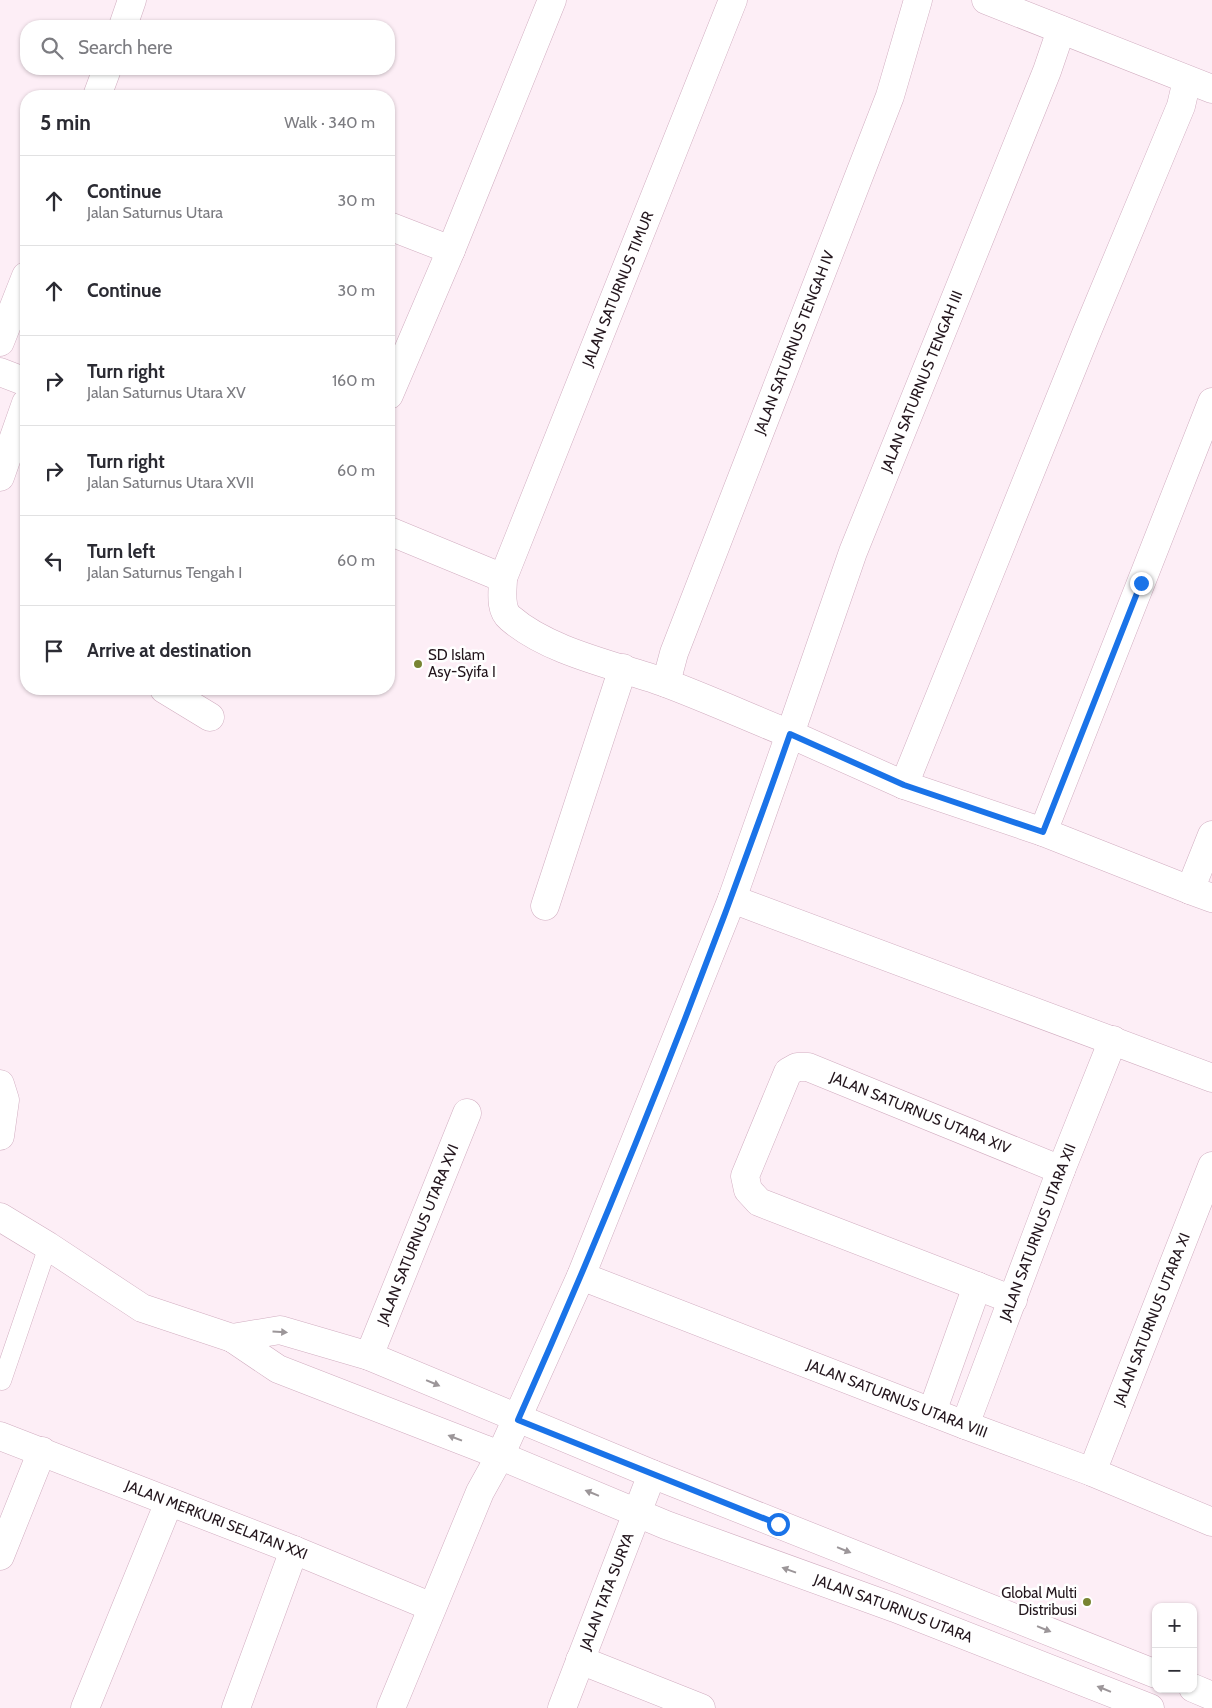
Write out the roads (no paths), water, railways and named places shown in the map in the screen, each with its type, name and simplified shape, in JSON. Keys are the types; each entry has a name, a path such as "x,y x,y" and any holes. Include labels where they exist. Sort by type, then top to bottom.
{"street":[{"path":"125,20 132,0"},
{"path":"395,372 451,250 552,0"},
{"name":"JALAN SATURNUS TIMUR","path":"502,578 733,0"},
{"name":"JALAN SATURNUS TENGAH IV","path":"666,683 678,643 890,96 918,0"},
{"path":"904,785 1086,334 1181,106 1199,85 986,0"},
{"name":"JALAN SATURNUS TENGAH III","path":"391,1708 480,1492 518,1420 582,1276 732,899 853,552 1047,71 1061,30"},
{"path":"99,90 105,75"},
{"path":"395,228 451,250"},
{"path":"0,342 20,291"},
{"path":"0,372 20,380"},
{"path":"1043,832 1212,402"},
{"path":"0,477 20,421"},
{"path":"395,534 502,578 504,610 508,617 555,646 666,683 790,734 904,785 1043,832 1201,894 1212,835"},
{"path":"545,906 623,668"},
{"path":"174,695 210,717"},
{"path":"732,899 1212,1078"},
{"name":"JALAN SATURNUS UTARA XII","path":"965,1425 1060,1170 1114,1040"},
{"name":"JALAN SATURNUS UTARA XIV","path":"977,1286 759,1202 748,1190 745,1176 788,1072 797,1067 808,1067 1060,1170"},
{"path":"0,1084 5,1100 0,1136"},
{"name":"JALAN SATURNUS UTARA XVI","path":"369,1356 467,1112"},
{"name":"JALAN SATURNUS UTARA XI","path":"1092,1472 1212,1166"},
{"path":"0,1217 142,1308 232,1338 280,1330 369,1356 518,1420 1152,1672"},
{"name":"JALAN SATURNUS UTARA VIII","path":"582,1276 965,1425 1092,1472 1212,1522"},
{"path":"932,1412 977,1286 1013,1300"},
{"name":"JALAN SATURNUS UTARA","path":"232,1338 278,1370 500,1456 638,1512 666,1526 895,1608 1150,1708"},
{"name":"JALAN MERKURI SELATAN XXI","path":"0,1436 294,1550 432,1607"},
{"path":"0,1556 42,1451"},
{"name":"JALAN TATA SURYA","path":"562,1708 652,1474"},
{"path":"85,1708 169,1502"},
{"path":"236,1708 294,1550"},
{"path":"580,1660 701,1708"},
{"path":"1197,1690 1212,1696"}],"lane":[{"path":"2,1381 48,1246"}],"place":[{"name":"SD Islam Asy-Syifa I","path":"418,664"},
{"name":"Global Multi Distribusi","path":"1087,1602"}]}
